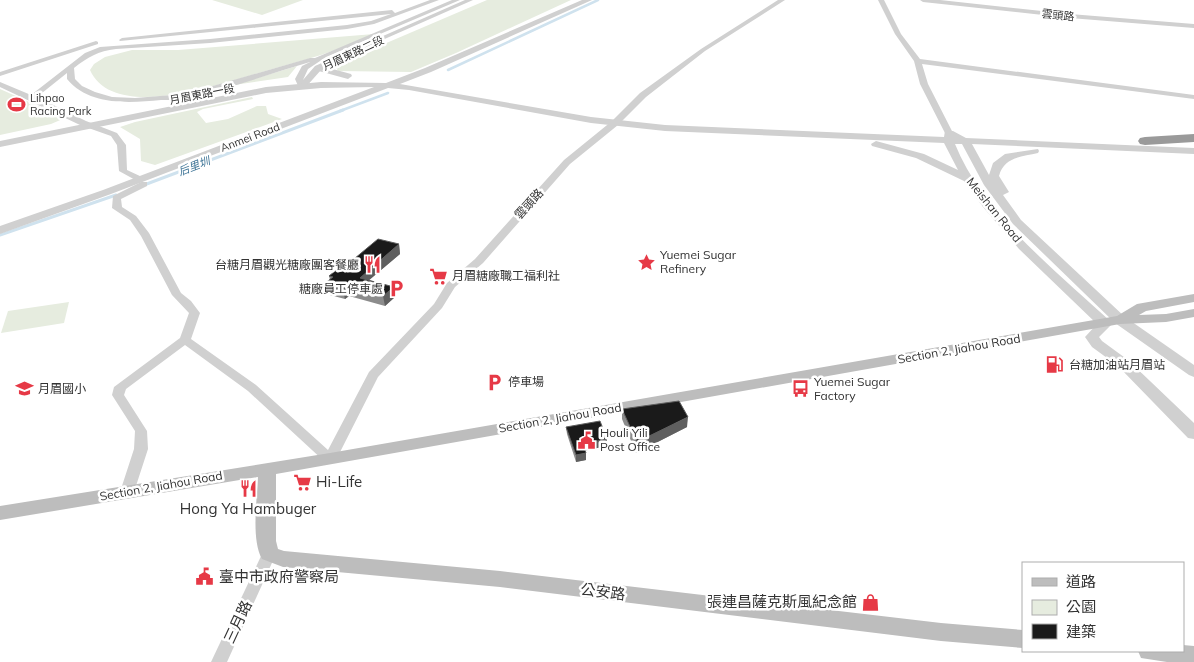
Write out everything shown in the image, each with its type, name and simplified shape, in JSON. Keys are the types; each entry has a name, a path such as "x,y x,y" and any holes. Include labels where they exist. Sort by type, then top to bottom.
{"highway":[{"path":"1145,141 1194,138"},
{"path":"1145,141 1194,143"}],"main road":[{"name":"Section 2, Jiahou Road","path":"1112,322 1142,307 1194,298"},
{"name":"Section 2, Jiahou Road","path":"0,513 330,459 1112,322 1166,318 1194,313"},
{"path":"267,468 266,541 269,554"},
{"name":"公安路","path":"269,554 283,559 500,579 931,631 1022,640"},
{"path":"1160,652 1194,655"}],"street":[{"path":"33,97 87,54 116,46 201,42 325,30 372,23 436,0"},
{"name":"月眉東路二段","path":"300,82 305,68 324,56 457,0"},
{"name":"月眉東路二段","path":"311,78 318,68 470,0"},
{"path":"406,78 588,0"},
{"name":"雲頭路","path":"330,459 372,375 438,306 451,285 479,261 567,162 643,95 703,50 782,0"},
{"path":"881,0 898,34 918,61 924,84 949,137"},
{"name":"雲頭路","path":"923,0 1070,16 1194,26"},
{"path":"0,74 102,42 403,12"},
{"path":"71,68 71,79 78,88 112,99 135,100 186,96 324,56"},
{"path":"918,61 1194,98"},
{"path":"318,68 348,76"},
{"name":"月眉東路一段","path":"0,144 300,82 311,78 348,76 406,78 458,85 618,119"},
{"name":"Anmei Road","path":"0,230 141,182 406,78"},
{"name":"月眉東路一段","path":"0,137 186,96 265,82 387,85 454,94 531,109 618,119"},
{"path":"0,84 33,97 78,120 104,128 118,138 122,146 123,171 141,182 116,198 117,208 133,218 146,235 178,296 195,313 185,340 120,387 118,394 140,432 141,449 127,492"},
{"path":"618,119 665,128 841,137 1145,141"},
{"path":"618,119 949,137 966,142 1194,151"},
{"path":"841,137 920,156 967,178"},
{"name":"Meishan Road","path":"949,137 967,178 991,210 1026,248 1112,322 1194,372"},
{"name":"Meishan Road","path":"966,142 989,185 1017,222 1112,322"},
{"path":"1069,146 1022,152 1009,156 997,165 994,176 1004,194 1022,217 1112,300 1112,322 1092,337 1097,344 1123,363 1193,432"},
{"path":"185,340 252,388 330,459"},
{"name":"三月路","path":"219,662 269,554"}],"green space":[{"path":"212,0 303,0 262,15"},
{"path":"487,0 571,0 411,72 338,71 336,68 349,59"},
{"path":"374,34 312,58 190,92 165,96 141,97 120,94 102,85 90,70 94,64 105,57 132,50 178,50"},
{"path":"297,66 288,77 234,85"},
{"name":"Lihpao Racing Park","path":"0,89 65,118 51,124 0,135"},
{"path":"252,97 253,99 203,109 197,112 206,123 228,119 257,106 266,106 268,114 282,119 155,165 141,161 140,139 120,127 135,122"},
{"path":"69,302 64,323 1,333 8,311"}],"building":[{"path":"378,239 399,244 360,278 394,287 383,296 347,286 343,290 324,284 333,277 329,276 339,268 342,269"},
{"path":"679,401 688,417 637,442 622,409"},
{"name":"Houli Yili Post Office","path":"600,421 607,439 583,444 586,453 576,455 566,427"}],"waterway":[{"name":"后里圳","path":"448,70 598,0"},
{"name":"后里圳","path":"340,111 388,93"},
{"name":"后里圳","path":"144,185 343,110"},
{"name":"后里圳","path":"0,235 116,195"}],"place":[{"name":"Lihpao Racing Park","path":"16,104"},
{"name":"Yuemei Sugar Refinery","path":"646,262"},
{"name":"台糖月眉觀光糖廠團客餐廳","path":"373,265"},
{"name":"月眉糖廠職工福利社","path":"438,276"},
{"name":"糖廠員工停車處","path":"397,289"},
{"name":"台糖加油站月眉站","path":"1055,365"},
{"name":"停車場","path":"494,382"},
{"name":"月眉國小","path":"24,389"},
{"name":"Yuemei Sugar Factory","path":"800,389"},
{"name":"Houli Yili Post Office","path":"586,440"},
{"name":"Hi-Life","path":"302,482"},
{"name":"Hong Ya Hambuger","path":"248,488"},
{"name":"臺中市政府警察局","path":"205,577"},
{"name":"張連昌薩克斯風紀念館","path":"871,602"}]}
